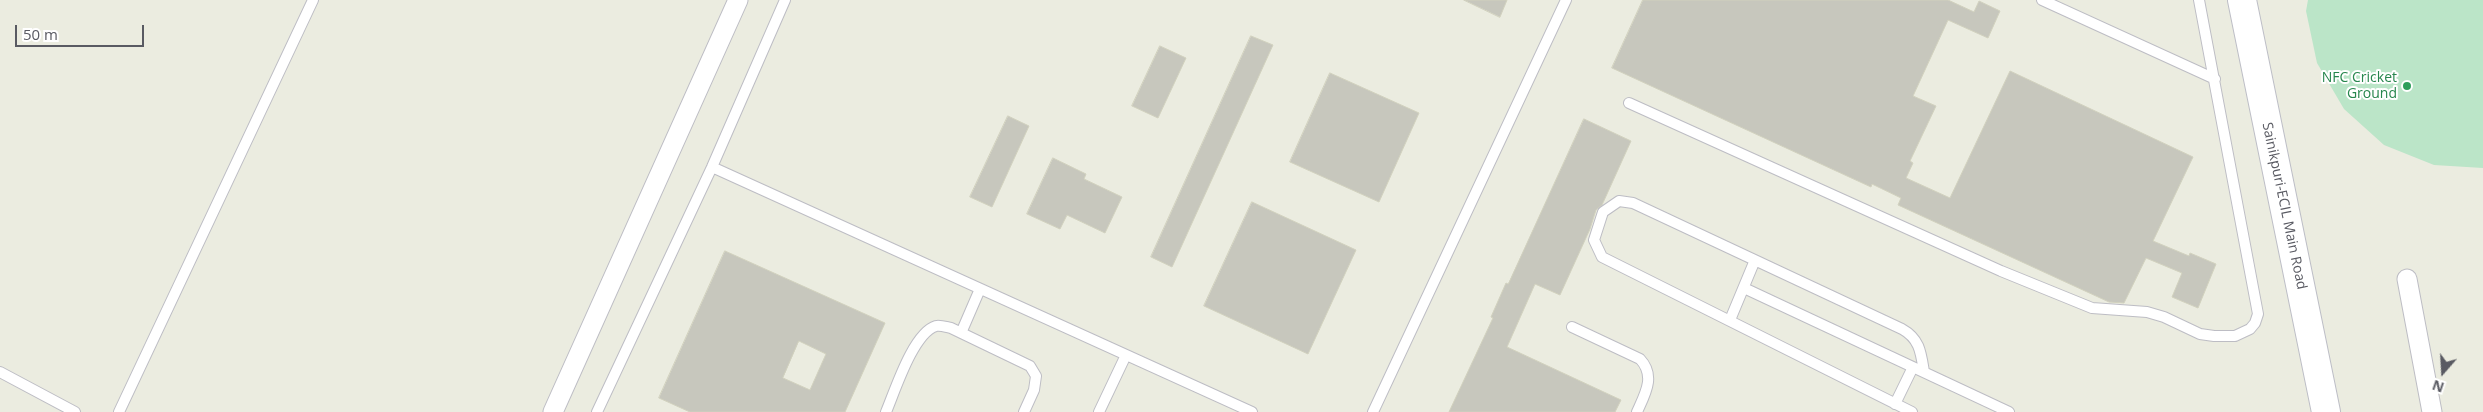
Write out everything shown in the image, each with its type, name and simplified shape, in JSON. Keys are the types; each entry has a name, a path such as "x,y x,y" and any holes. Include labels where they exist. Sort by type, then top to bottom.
{"street":[{"path":"553,412 738,0"},
{"name":"Sainikpuri-ECIL Main Road","path":"2242,0 2326,412"},
{"path":"2407,280 2432,412"}],"lane":[{"path":"119,412 313,0"},
{"path":"598,412 712,167 785,0"},
{"path":"1373,412 1566,0"},
{"path":"2042,0 2215,78"},
{"path":"1629,104 2001,271 2078,303 2111,311 2147,312 2164,316 2200,334 2235,336 2250,329 2255,323 2258,314 2199,0"},
{"path":"712,167 1252,412"},
{"path":"1912,412 1602,257 1594,240 1603,212 1619,201 1632,203 1912,334 1921,350 1924,372"},
{"path":"1730,320 1755,260"},
{"path":"1744,288 2009,412"},
{"path":"962,333 980,289"},
{"path":"886,412 917,342 926,331 937,326 951,328 1030,366 1036,376 1034,390 1024,412"},
{"path":"1572,327 1640,360 1647,367 1649,379 1637,412"},
{"path":"1099,412 1126,355"},
{"path":"1895,404 1912,367"},
{"path":"0,372 75,412"}],"green space":[{"name":"NFC Cricket Ground","path":"2308,0 2483,0 2483,168 2434,165 2384,145 2344,109 2317,63 2306,11"}],"building":[{"path":"1464,0 1507,0 1500,17"},
{"path":"1643,0 1948,0 1974,12 1979,1 2000,11 1988,38 1948,20 1913,96 1936,106 1910,161 1913,163 1906,178 1950,198 2010,71 2193,157 2153,241 2189,256 2190,253 2216,264 2198,308 2172,297 2182,273 2146,258 2124,303 2109,302 1898,205 1901,198 1872,184 1871,187 1612,68"},
{"path":"1251,36 1273,45 1172,267 1151,257"},
{"path":"1160,46 1186,58 1158,118 1132,106"},
{"path":"1330,73 1419,113 1379,202 1290,162"},
{"path":"1008,116 1029,126 992,207 970,197"},
{"path":"1584,119 1631,141 1602,205 1596,210 1590,229 1560,295 1535,284 1507,347 1621,400 1615,412 1449,412 1493,318 1491,317 1506,283 1508,284"},
{"path":"1053,158 1086,174 1084,179 1122,197 1105,233 1067,215 1060,229 1027,214"},
{"path":"1252,202 1356,250 1308,354 1204,306"},
{"path":"725,251 885,323 845,412 690,412 659,398","holes":["799,341 826,354 810,390 783,378"]}],"place":[{"name":"NFC Cricket Ground","path":"2407,86"}]}
